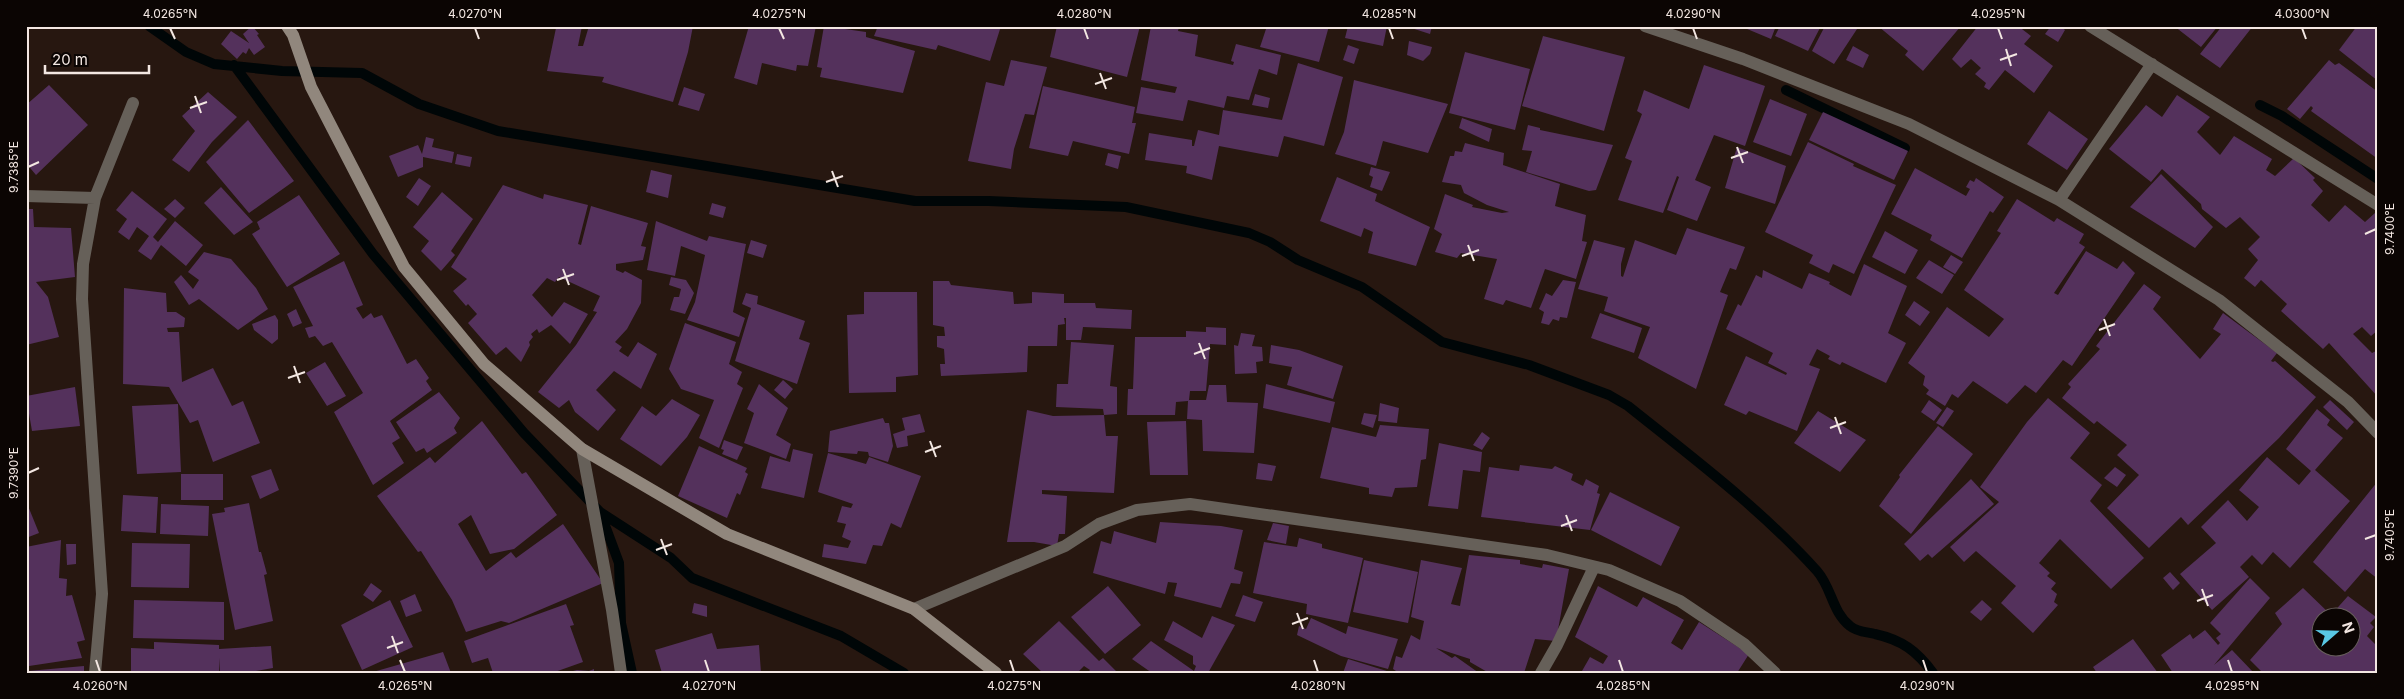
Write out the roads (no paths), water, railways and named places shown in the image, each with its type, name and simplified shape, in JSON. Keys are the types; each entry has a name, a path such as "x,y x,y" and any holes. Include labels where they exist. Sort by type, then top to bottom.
{"main road":[{"path":"290,30 312,87 404,268 484,364 582,449 727,534 914,609 996,673"}],"street":[{"path":"1645,26 1743,58 1909,124 2059,200 2219,300 2348,402 2378,432"},
{"path":"2090,26 2378,205"},
{"path":"2059,200 2152,64"},
{"path":"95,673 102,594 82,299 83,264 96,198 133,103"},
{"path":"26,196 96,198"},
{"path":"582,449 621,673"},
{"path":"914,609 1065,546 1099,524 1137,510 1190,504 1547,554 1609,570 1680,601 1744,644 1775,673"},
{"path":"1541,673 1557,645 1594,566"}],"waterway":[{"path":"149,26 186,52 214,64 282,71 362,73 419,104 498,131 915,201 989,201 1126,207 1249,233 1270,242 1298,260 1362,287 1442,342 1529,365 1609,395 1628,406 1702,465 1773,526 1817,571 1826,585 1839,614 1850,626 1859,631 1885,636 1901,643 1921,658 1933,673"},
{"path":"234,65 373,254 524,433 600,512 671,558 692,578 841,636 904,673"},
{"path":"1786,90 1905,148"},
{"path":"2260,105 2282,116 2378,179"},
{"path":"600,512 619,563 621,623 632,673"}]}
